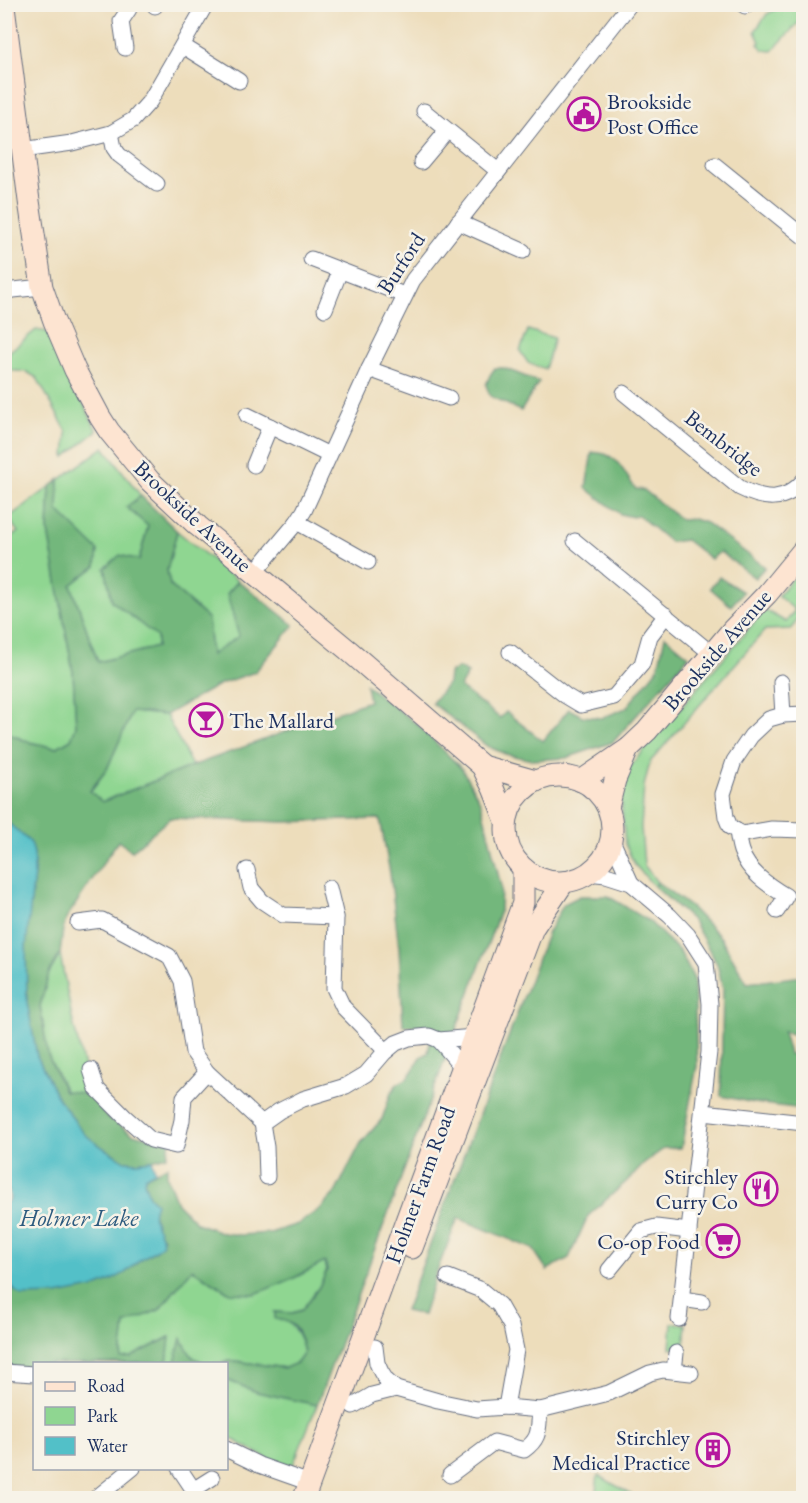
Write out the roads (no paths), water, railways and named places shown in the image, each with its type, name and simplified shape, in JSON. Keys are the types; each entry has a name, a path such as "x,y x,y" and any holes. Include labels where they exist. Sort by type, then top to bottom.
{"street":[{"path":"125,48 121,21 129,9 129,4"},
{"path":"22,150 72,143 111,133 133,120 150,101 206,4"},
{"name":"Burford","path":"254,573 304,511 404,295 420,269 630,4"},
{"name":"Brookside Avenue","path":"4,7 42,287 75,370 100,417 150,481 198,526 482,766 506,821"},
{"path":"183,46 239,81"},
{"path":"424,111 498,171"},
{"path":"421,162 447,131"},
{"path":"111,133 114,148 119,155 157,184"},
{"path":"715,165 801,231"},
{"path":"458,222 523,251"},
{"path":"311,259 404,295"},
{"path":"325,309 340,271"},
{"path":"4,291 42,287"},
{"path":"369,369 449,398"},
{"name":"Bembridge","path":"624,393 740,488 756,496 775,498 797,489 804,480"},
{"path":"247,415 329,455"},
{"path":"254,465 270,426"},
{"path":"297,522 368,562"},
{"path":"575,541 712,654"},
{"name":"Brookside Avenue","path":"581,781 628,748 646,731 804,549"},
{"path":"510,652 566,696 582,705 614,697 642,664 650,636 666,615"},
{"path":"781,682 783,715"},
{"path":"804,714 783,715 769,719 751,736 734,761 723,794 726,817 730,827 743,834 772,829 804,830"},
{"name":"Brookside Avenue","path":"608,808 615,780 628,748"},
{"name":"Brookside Avenue","path":"482,766 536,781"},
{"path":"558,776 581,781 591,787 608,808 612,827 607,852 599,864 577,879 564,882 535,877 512,855 506,838 506,821 511,805 522,791 536,781 558,776"},
{"path":"737,831 741,852 749,867 766,884 786,896 777,910"},
{"path":"611,838 631,883"},
{"name":"Holmer Farm Road","path":"311,1493 523,903 523,868"},
{"path":"247,870 251,888 261,901 283,915 336,917"},
{"path":"588,873 606,875 631,883 670,916 688,935 706,963 710,1004 710,1052 679,1319"},
{"name":"Holmer Farm Road","path":"311,1493 353,1406 533,928 564,882"},
{"path":"329,888 336,917 334,988 343,1007 386,1051"},
{"path":"78,923 102,920 169,956 182,981 193,1052 207,1072 262,1123 266,1147 262,1167"},
{"path":"262,1123 303,1099 346,1086 366,1074 396,1043 409,1038 429,1036 440,1040 474,1038"},
{"path":"440,1040 463,1068"},
{"path":"91,1070 97,1089 124,1116 151,1140 176,1146 184,1097 207,1072"},
{"path":"703,1112 804,1123"},
{"path":"609,1270 641,1231 656,1227 689,1231"},
{"path":"448,1277 481,1290 499,1305 512,1326 516,1350 506,1407"},
{"path":"682,1299 702,1302"},
{"path":"375,1347 381,1372 396,1389 477,1409 506,1407 540,1410 609,1394 650,1372 663,1370 691,1373"},
{"path":"674,1371 676,1353"},
{"path":"4,1372 33,1374"},
{"path":"353,1406 372,1395 396,1389"},
{"path":"450,1475 494,1442 524,1450 534,1443 540,1410"},
{"path":"228,1450 311,1493"},
{"path":"96,1498 131,1470"},
{"path":"180,1470 196,1494 212,1478"}],"water":[{"name":"Holmer Lake","path":"5,820 31,843 34,853 26,946 27,1002 37,1056 56,1095 84,1134 125,1161 152,1160 155,1171 146,1176 144,1181 149,1196 156,1203 153,1215 163,1244 125,1273 110,1281 93,1288 57,1295 22,1296 10,1285 5,1258 5,1204 10,1199 9,1191 4,1187"}],"waterway":[{"path":"795,1032 804,1033"}],"place":[{"name":"Brookside Post Office","path":"584,114"},
{"name":"The Mallard","path":"206,720"},
{"name":"Stirchley Curry Co","path":"761,1189"},
{"name":"Co-op Food","path":"723,1241"},
{"name":"Stirchley Medical Practice","path":"713,1450"}]}
